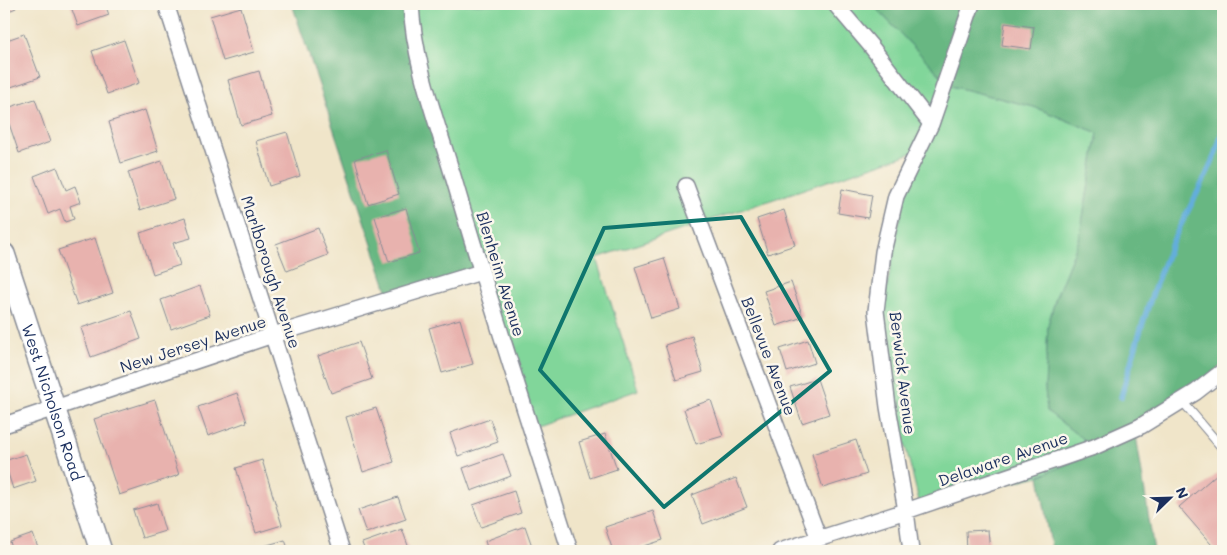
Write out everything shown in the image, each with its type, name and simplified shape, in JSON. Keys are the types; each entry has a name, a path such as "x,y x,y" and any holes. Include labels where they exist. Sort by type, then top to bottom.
{"main road":[{"name":"West Nicholson Road","path":"4,254 102,551"}],"street":[{"name":"Marlborough Avenue","path":"166,4 342,551"},
{"name":"Blenheim Avenue","path":"411,4 412,29 420,67 481,272 570,551"},
{"path":"836,4 931,124"},
{"name":"Berwick Avenue","path":"911,551 888,407 876,311 883,252 896,196 931,124 972,4"},
{"name":"Bellevue Avenue","path":"686,186 819,539"},
{"name":"New Jersey Avenue","path":"4,425 273,335 481,272"},
{"name":"Delaware Avenue","path":"780,551 906,511 1094,447 1141,426 1182,401 1223,371"}],"lane":[{"path":"1182,401 1223,449"}],"highlighted area":[{"path":"741,217 830,371 664,507 540,370 604,228"}],"green space":[{"path":"292,4 402,4 481,272 392,305"},
{"path":"402,4 872,4 951,86 1034,107 1098,133 1079,240 1056,297 1048,325 1045,388 1047,411 1098,451 1039,476 920,505 878,335 912,153 597,258 638,390 531,428 481,272"},
{"path":"872,4 1223,4 1223,364 1136,435 1154,551 1052,551 1039,476 1098,451 1047,411 1045,388 1048,325 1056,297 1079,240 1098,133 1034,107 951,86"}],"building":[{"path":"4,4 15,4 16,8 4,13"},
{"path":"70,4 105,4 109,15 78,26"},
{"path":"241,7 254,52 223,61 210,16"},
{"path":"1005,23 1034,27 1031,49 1002,45"},
{"path":"24,34 40,77 8,88 4,76 4,41"},
{"path":"124,40 139,83 107,94 92,51"},
{"path":"259,71 272,116 241,125 228,80"},
{"path":"35,99 50,142 19,153 4,109"},
{"path":"145,110 158,151 121,163 109,122"},
{"path":"287,132 300,176 269,186 256,141"},
{"path":"386,150 399,194 368,204 355,159"},
{"path":"162,161 174,199 140,210 128,172"},
{"path":"57,167 66,190 75,186 81,202 70,206 74,219 65,222 60,209 48,214 34,176"},
{"path":"842,189 872,195 868,218 838,213"},
{"path":"406,208 419,253 389,262 375,217"},
{"path":"784,210 795,245 768,254 757,219"},
{"path":"185,218 191,238 173,243 180,265 153,274 140,233"},
{"path":"318,228 328,255 287,271 276,244"},
{"path":"95,238 113,293 77,305 58,250"},
{"path":"664,258 680,309 651,318 635,267"},
{"path":"791,282 803,317 776,326 764,291"},
{"path":"200,286 210,315 171,329 161,300"},
{"path":"131,311 141,339 91,357 81,328"},
{"path":"460,319 473,364 442,373 429,328"},
{"path":"692,336 703,372 676,380 665,345"},
{"path":"808,340 815,363 787,372 780,349"},
{"path":"359,342 372,379 331,393 318,356"},
{"path":"817,379 829,414 802,423 790,387"},
{"path":"237,393 247,422 208,436 198,407"},
{"path":"155,400 179,475 119,495 94,419"},
{"path":"711,400 723,436 696,444 684,409"},
{"path":"376,408 394,462 363,472 346,417"},
{"path":"490,419 498,442 458,456 450,433"},
{"path":"605,434 617,469 590,478 579,442"},
{"path":"856,440 867,474 823,488 812,454"},
{"path":"26,454 36,481 13,489 4,461"},
{"path":"503,454 511,476 471,491 463,468"},
{"path":"262,460 282,525 256,533 236,468"},
{"path":"1218,473 1223,478 1223,551 1217,551 1179,507"},
{"path":"736,478 747,507 703,524 692,495"},
{"path":"514,491 521,513 481,527 473,505"},
{"path":"398,497 406,519 366,533 358,510"},
{"path":"157,503 165,531 142,538 133,510"},
{"path":"653,511 663,540 629,551 613,551 605,527"},
{"path":"525,526 533,549 526,551 488,551 485,541"},
{"path":"402,529 410,551 365,551 362,543"},
{"path":"988,530 990,551 967,551 966,531"},
{"path":"33,534 39,551 13,551 10,542"},
{"path":"285,540 289,551 258,551 257,548"}],"waterway":[{"path":"1121,397 1160,272 1174,239 1205,178 1223,129"}]}
